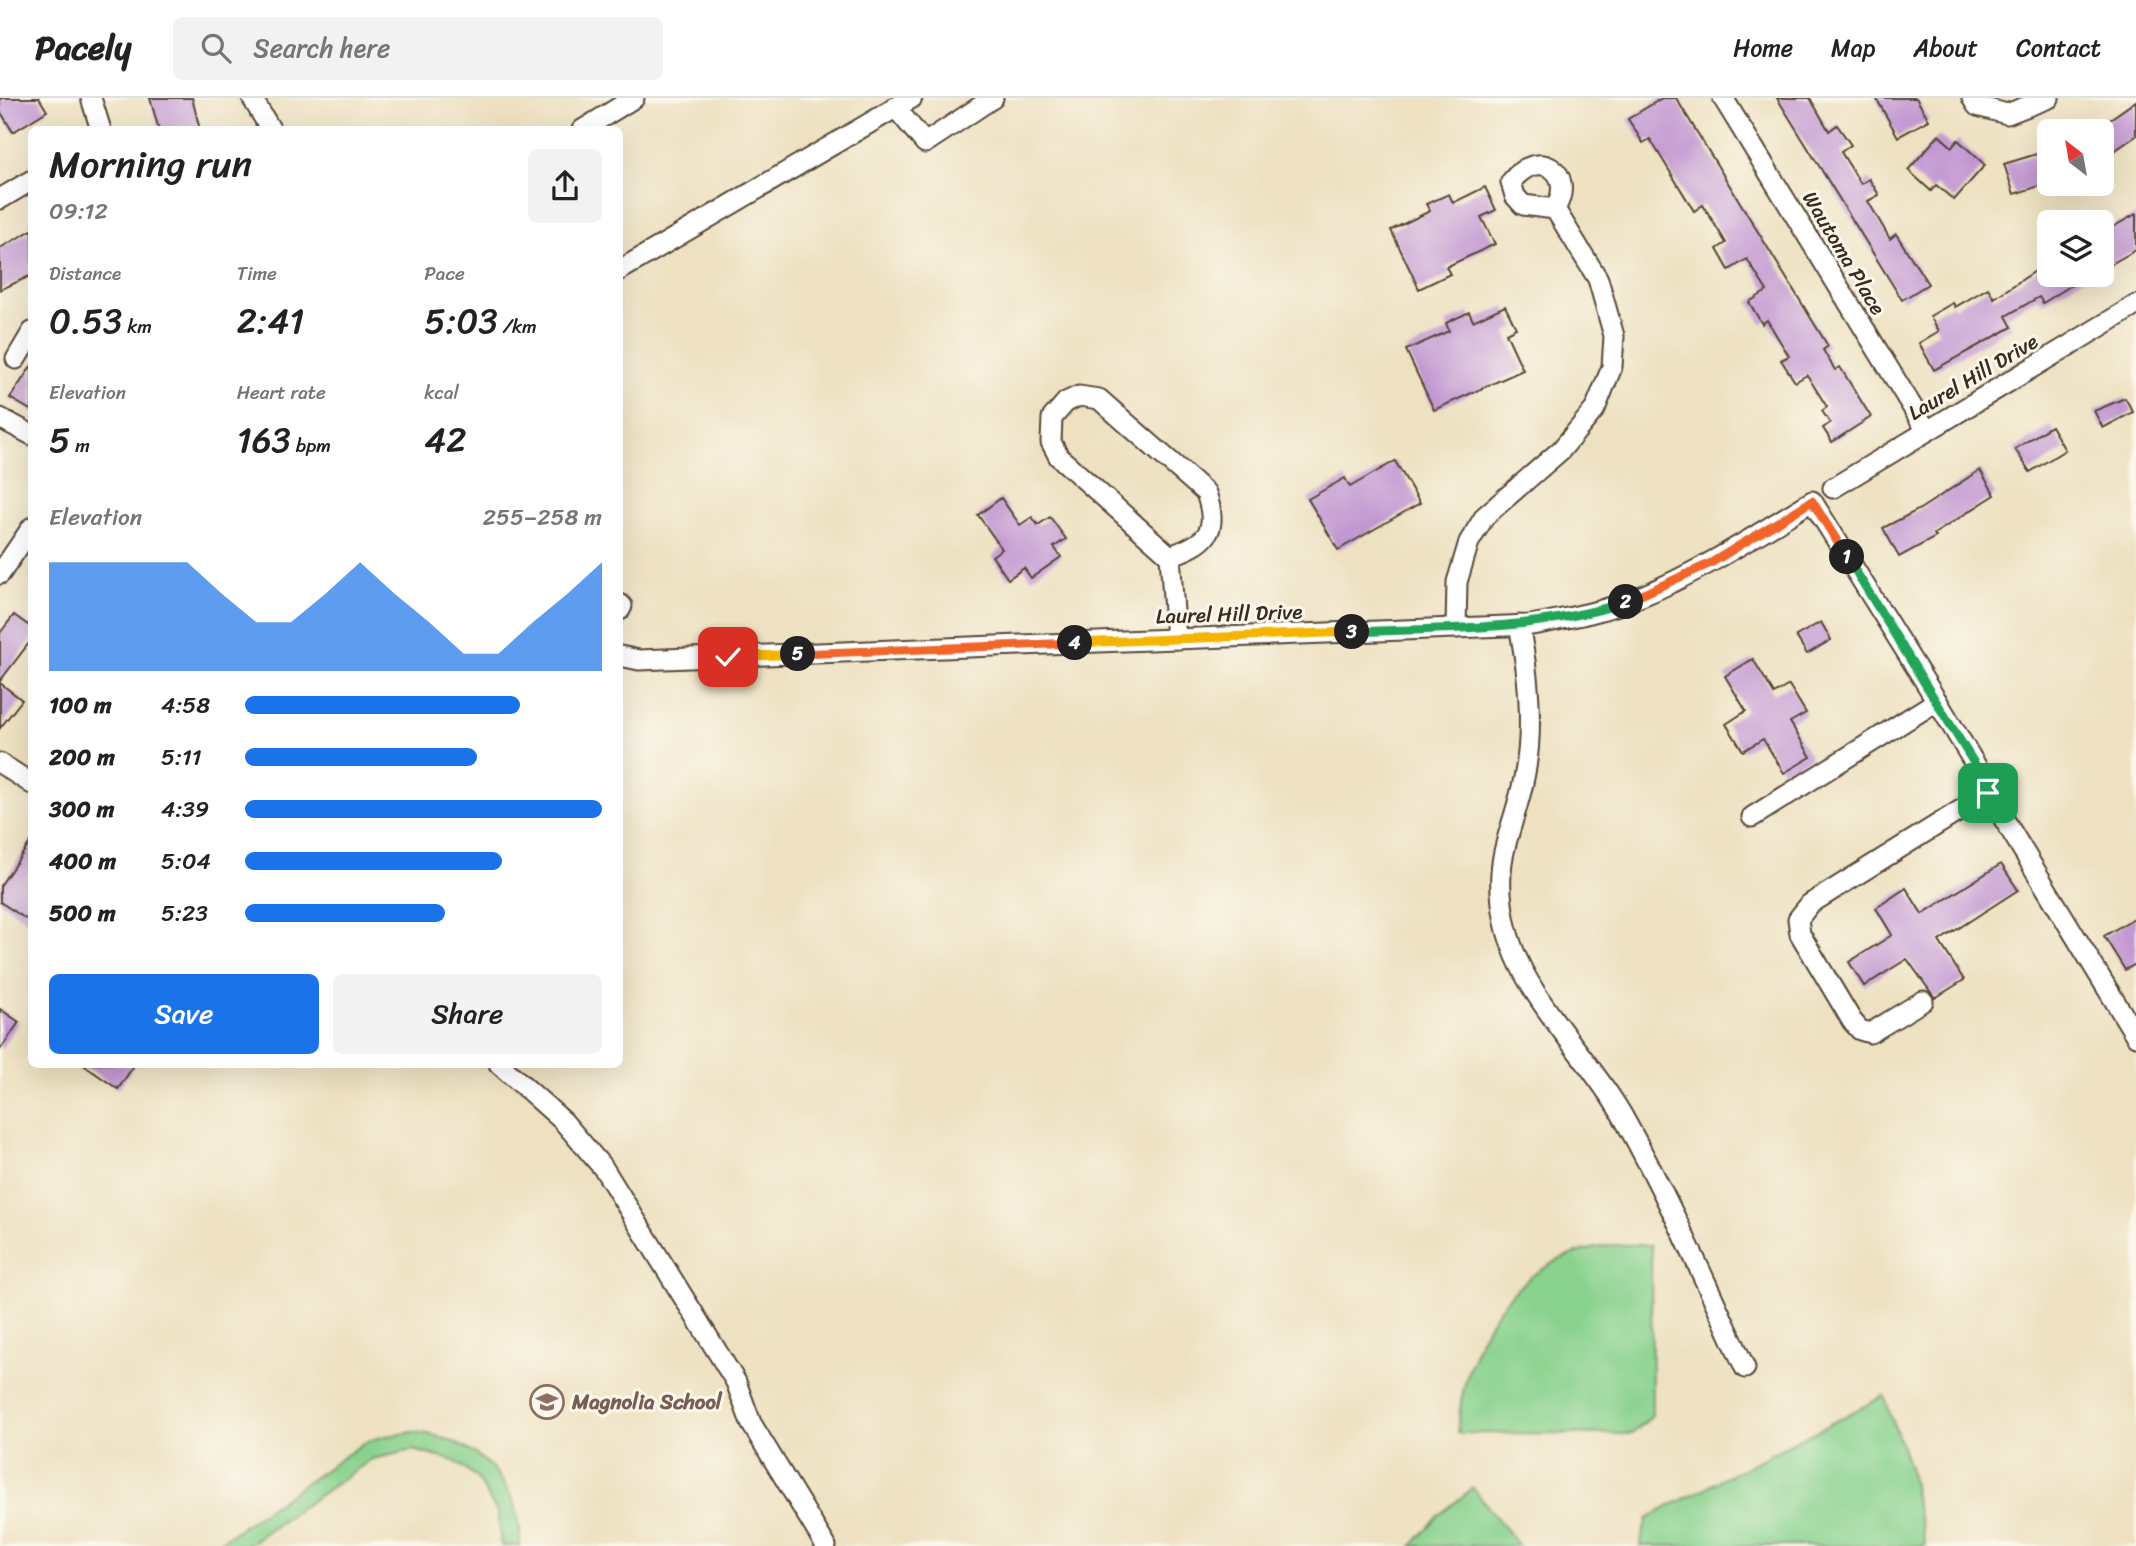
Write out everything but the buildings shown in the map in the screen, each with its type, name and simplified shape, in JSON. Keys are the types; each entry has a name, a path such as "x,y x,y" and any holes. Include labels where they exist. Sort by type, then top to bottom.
{"street":[{"path":"91,98 100,126"},
{"path":"252,98 269,126"},
{"path":"588,126 634,98"},
{"path":"623,268 903,103 925,143 993,98"},
{"name":"Wautoma Place","path":"1723,98 1927,431"},
{"path":"1972,98 1977,106 2007,114 2049,98"},
{"path":"0,199 28,182"},
{"path":"1456,628 1457,582 1469,542 1485,516 1561,450 1595,408 1612,367 1614,335 1598,279 1555,209"},
{"name":"Laurel Hill Drive","path":"1833,488 2136,305"},
{"path":"16,359 28,339"},
{"path":"1170,556 1197,547 1212,528 1213,512 1206,493 1099,399 1079,396 1066,402 1052,418 1052,442 1059,457 1170,556 1176,639"},
{"path":"0,418 28,433"},
{"name":"Laurel Hill Drive","path":"623,657 639,660 1519,625 1585,615 1636,598 1711,563 1812,501 1937,701"},
{"path":"0,575 28,533"},
{"path":"1519,625 1527,664 1526,769 1519,803 1504,841 1499,870 1506,926 1524,969 1555,1024 1595,1070 1635,1139 1745,1367"},
{"path":"1752,817 1937,701 1990,789 1988,793 2136,1036"},
{"path":"0,763 28,781"},
{"path":"1923,1001 1870,1033 1860,1030 1800,934 1798,919 1810,904 1988,793"},
{"path":"504,1068 564,1121 604,1169 736,1382 751,1423 826,1546"}],"green space":[{"path":"1613,1245 1651,1245 1652,1416 1632,1434 1458,1433 1461,1400 1469,1368 1481,1338 1498,1311 1519,1287 1544,1268 1574,1254"},
{"path":"1884,1396 1909,1467 1925,1546 1640,1546 1647,1518"},
{"path":"414,1432 456,1443 491,1467 504,1483 513,1502 519,1523 520,1546 501,1546 498,1514 477,1478 454,1461 413,1450 372,1459 246,1546 214,1546 364,1443 380,1437"},
{"path":"1473,1488 1519,1546 1412,1546 1438,1516"}],"place":[{"name":"Magnolia School","path":"547,1402"}],"route":[{"path":"728,657 1532,625 1585,615 1636,598 1711,563 1812,501 1937,701 1990,789 1988,793"}]}
